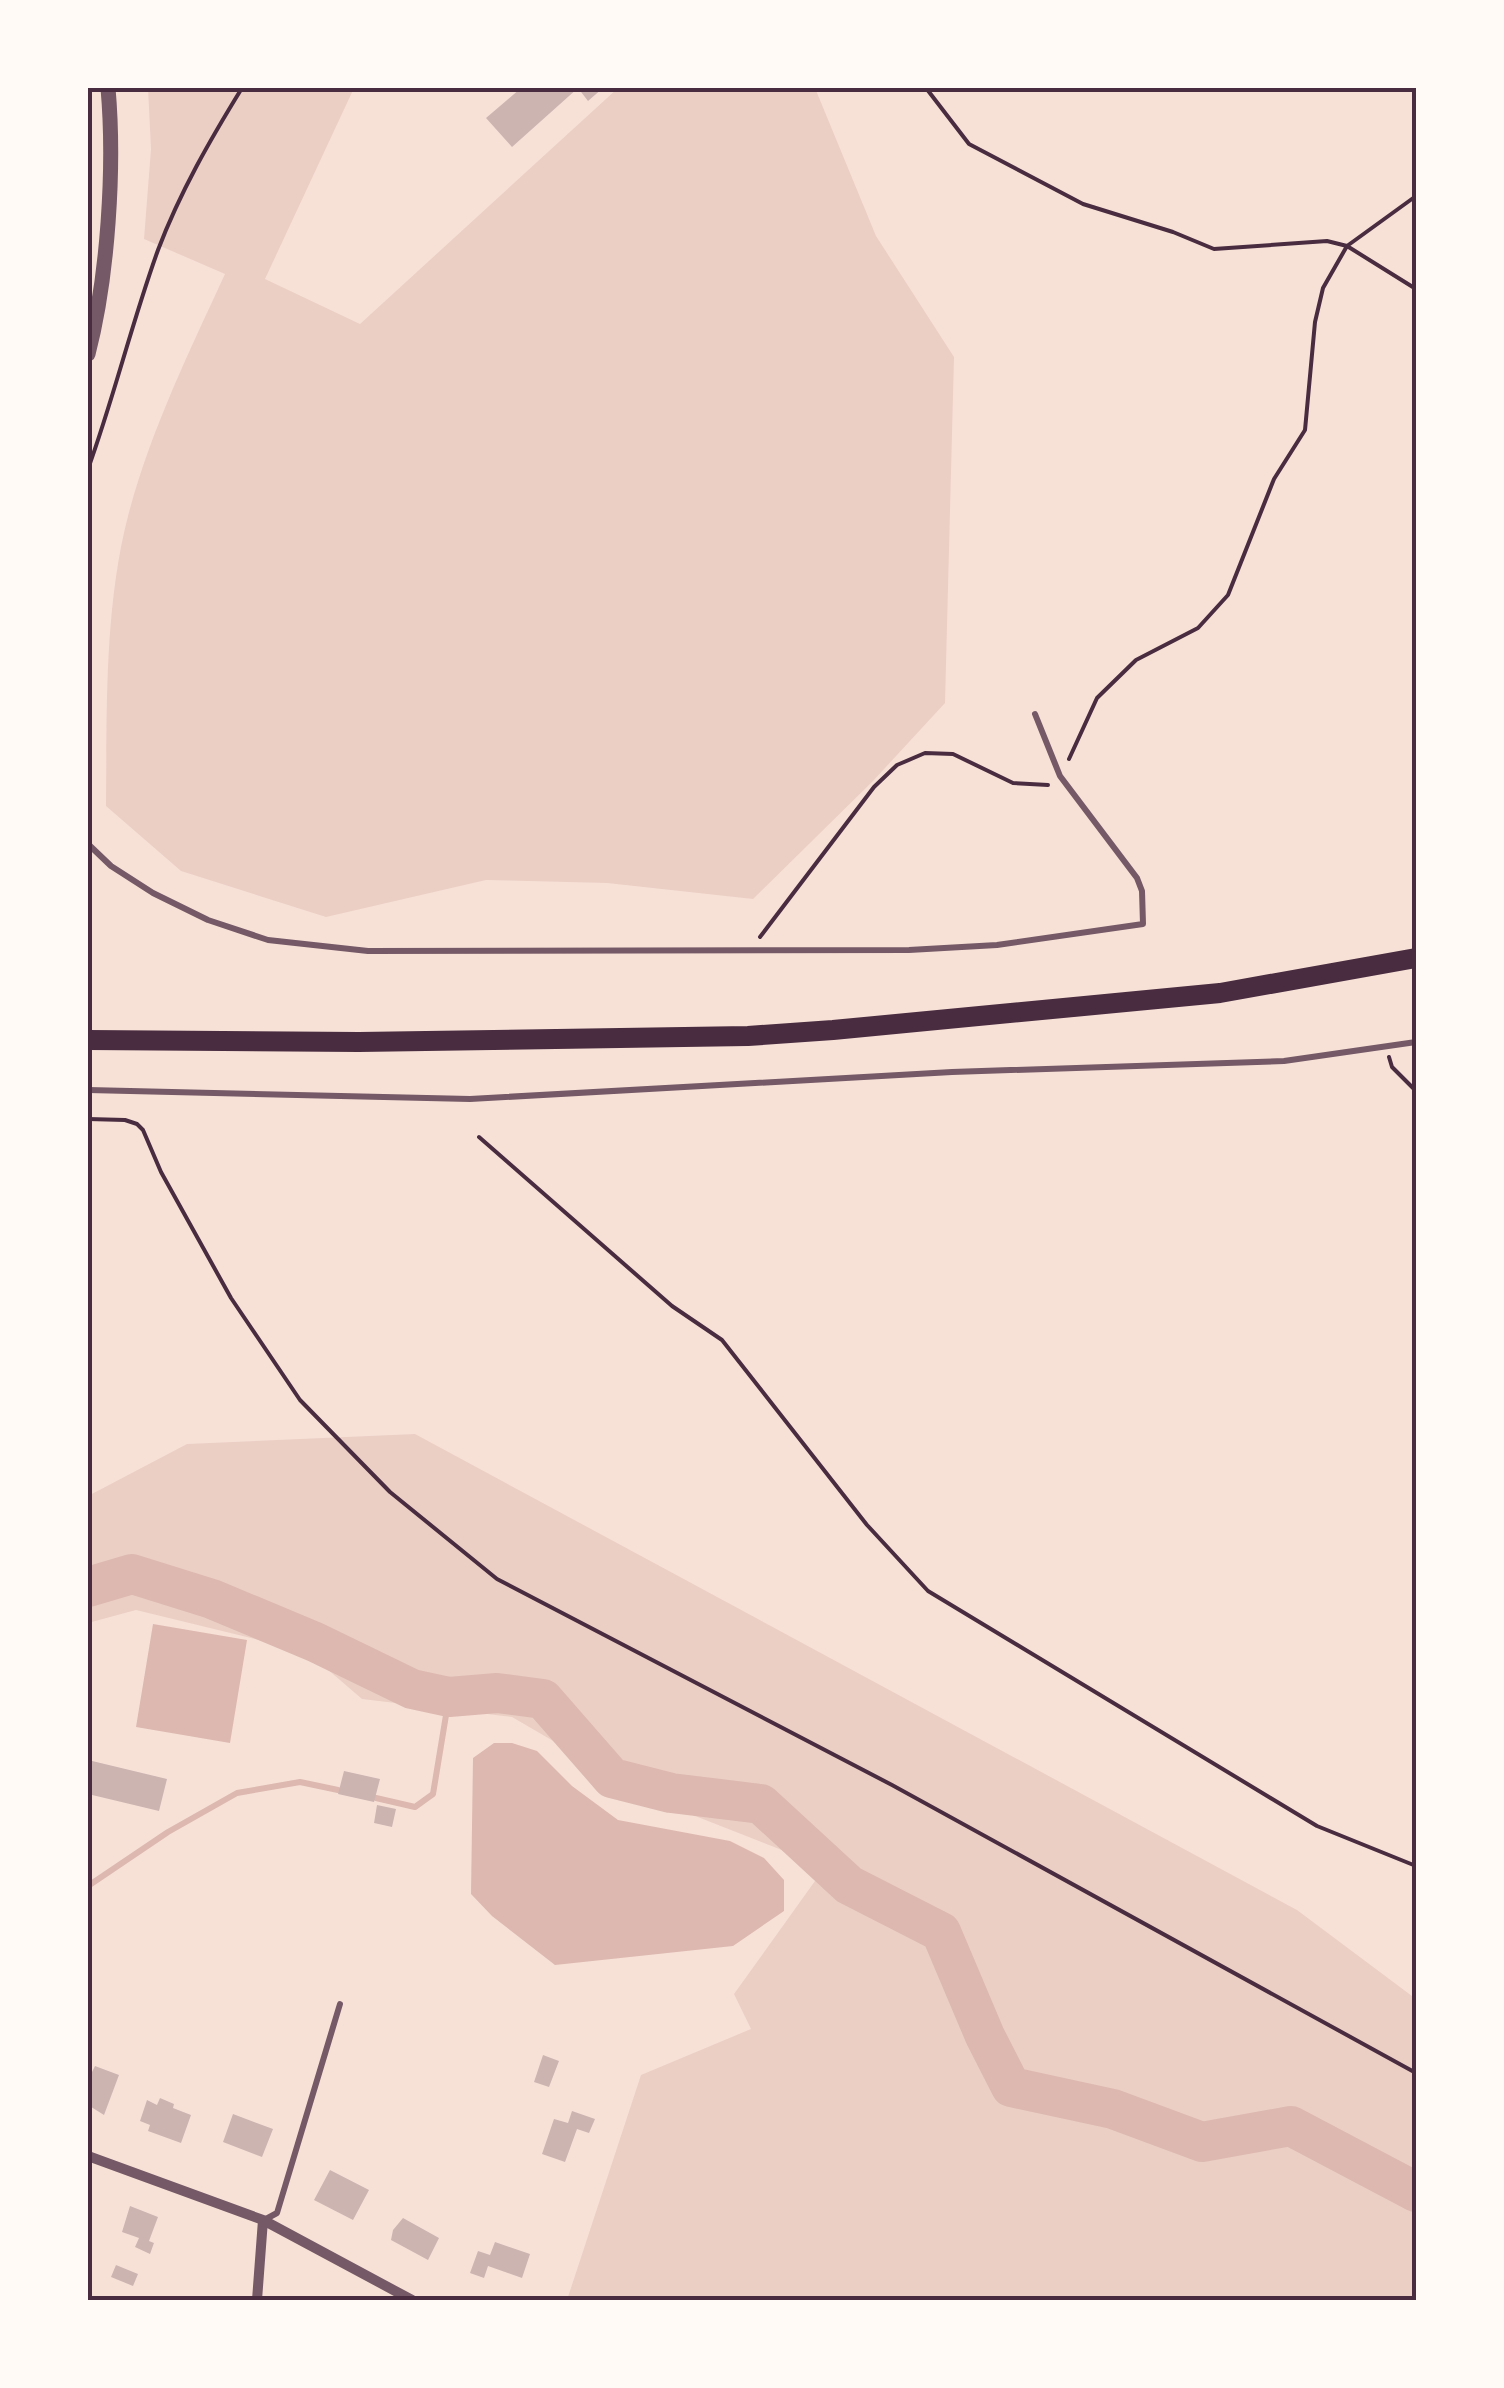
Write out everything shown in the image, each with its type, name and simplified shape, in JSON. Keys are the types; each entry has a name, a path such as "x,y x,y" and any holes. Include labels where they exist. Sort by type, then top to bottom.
{"main road":[{"path":"88,1040 359,1042 748,1036 1220,993 1416,958"}],"street":[{"path":"88,354 107,230 108,88"},
{"path":"88,2156 263,2220 412,2300"},
{"path":"257,2300 263,2220"}],"lane":[{"path":"88,844 111,866 153,894 208,920 268,940 368,951 841,952 997,945 1143,924 1142,891 1137,878 1060,776 1035,714"},
{"path":"88,1090 470,1100 952,1072 1252,1063 1416,1042"},
{"path":"263,2220 277,2213 340,2004"}],"path":[{"path":"88,469 158,250 195,166 242,88"},
{"path":"926,88 969,144 1083,204 1214,249 1327,241 1348,246 1416,289"},
{"path":"751,949 874,787 897,765 925,753 954,754 1012,782 1048,786 1060,776 1096,698 1136,660 1198,628 1228,595 1274,478 1305,430 1315,322 1323,288 1348,246 1416,196"},
{"path":"1387,1048 1392,1067 1416,1092"},
{"path":"88,1119 125,1120 144,1130 161,1172 232,1298 300,1400 390,1492 497,1578 892,1786 1416,2073"},
{"path":"479,1137 672,1306 722,1340 867,1526 928,1592 1317,1826 1416,1866"}],"shaded area":[{"path":"148,88 354,88 265,279 360,324 618,88 815,88 876,236 954,357 945,703 873,781 753,899 607,883 486,880 326,917 181,871 106,806 111,624 120,551 159,423 225,274 144,239 151,149"},
{"path":"415,1434 1297,1910 1416,1999 1416,2300 567,2300 641,2075 751,2029 734,1994 825,1867 629,1790 615,1777 512,1717 362,1699 312,1656 136,1610 88,1623 88,1496 187,1444"},
{"path":"153,1624 247,1640 230,1743 136,1727"},
{"path":"494,1743 512,1743 537,1751 572,1786 618,1820 730,1841 764,1858 784,1880 784,1911 733,1946 555,1965 492,1916 471,1894 473,1758"}],"building":[{"path":"521,88 578,88 512,147 486,118"},
{"path":"578,88 603,88 588,101"},
{"path":"88,1760 167,1779 159,1811 88,1794"},
{"path":"344,1771 380,1779 374,1802 338,1794"},
{"path":"377,1805 396,1809 392,1827 374,1823"},
{"path":"543,2055 559,2061 549,2087 534,2082"},
{"path":"95,2066 119,2075 104,2115 88,2105 88,2080"},
{"path":"160,2098 191,2115 181,2143 148,2131 150,2125 140,2121 147,2100 157,2105"},
{"path":"572,2111 595,2119 589,2133 577,2129 565,2162 542,2154 554,2119 568,2123"},
{"path":"233,2114 273,2129 262,2157 223,2142"},
{"path":"330,2170 369,2190 353,2220 314,2200"},
{"path":"130,2206 158,2217 149,2241 154,2243 150,2254 135,2247 139,2238 122,2232"},
{"path":"403,2218 439,2238 428,2260 391,2240 393,2230"},
{"path":"495,2242 530,2254 522,2278 488,2266 484,2278 470,2273 478,2251 490,2255"},
{"path":"116,2265 138,2274 133,2286 111,2277"}],"waterway":[{"path":"88,1587 132,1574 212,1599 315,1642 412,1689 449,1697 497,1693 543,1699 612,1778 671,1793 761,1804 849,1885 941,1932 1011,2087 1113,2109 1202,2142 1291,2126 1416,2192"},
{"path":"376,1798 415,1807 433,1794 449,1697"},
{"path":"88,1886 168,1832 237,1793 300,1782 338,1790"}]}
